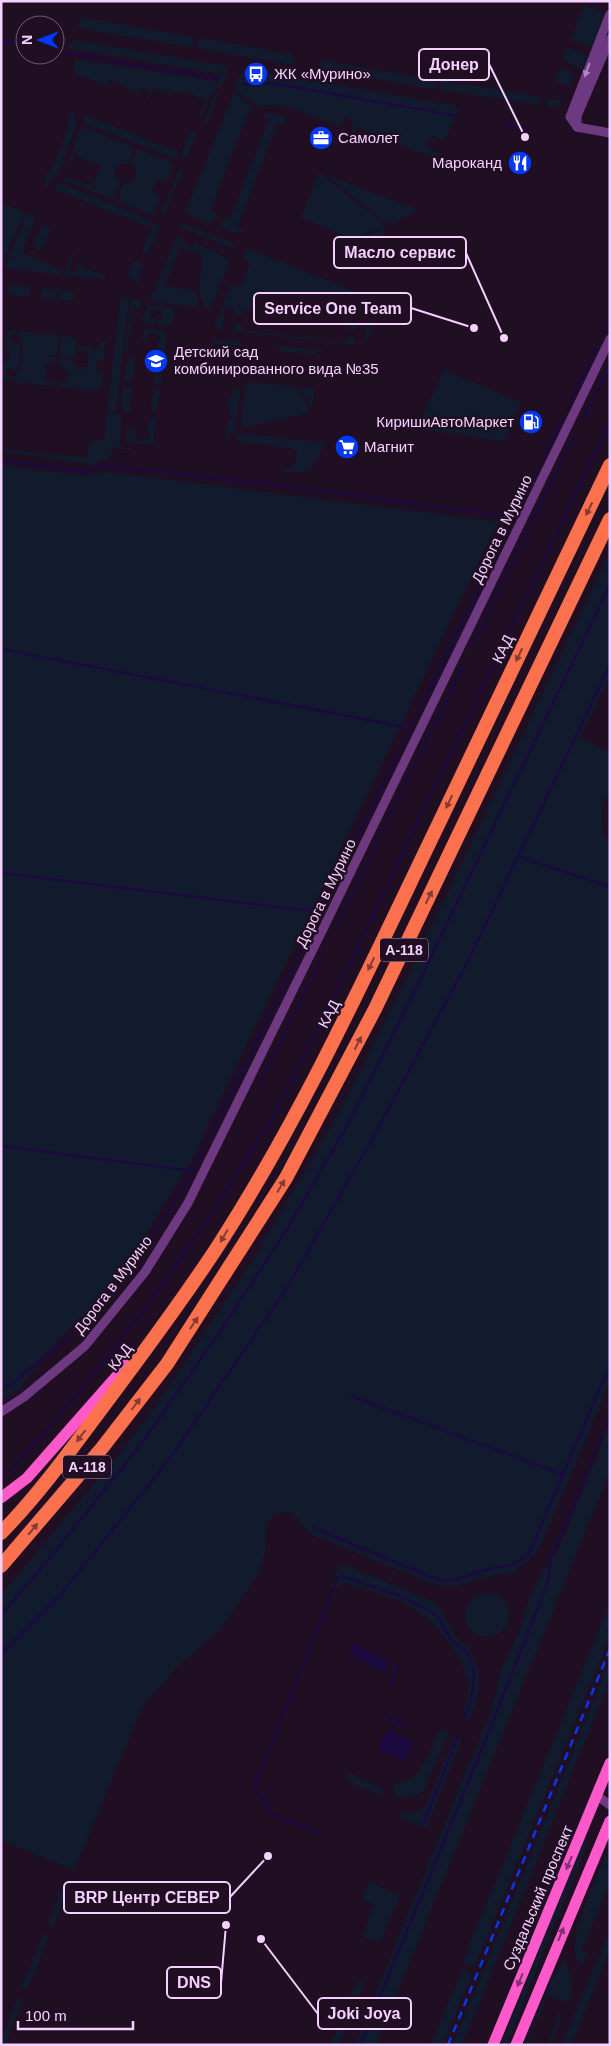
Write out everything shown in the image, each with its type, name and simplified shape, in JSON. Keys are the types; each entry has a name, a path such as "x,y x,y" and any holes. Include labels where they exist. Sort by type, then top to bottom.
{"highway":[{"name":"КАД","path":"1,1534 18,1517 173,1313 219,1245 302,1102 355,999 610,465"},
{"name":"А-118","path":"1,1566 102,1448 167,1364 286,1178 375,1009 610,519"}],"main road":[{"path":"1,1498 27,1478 173,1313"},
{"name":"Суздальский проспект","path":"493,2045 610,1763"},
{"path":"516,2045 610,1821"}],"street":[{"path":"610,14 570,117 577,127 610,132"},
{"path":"577,127 577,116 610,40"},
{"name":"Дорога в Мурино","path":"1,1412 24,1397 85,1346 145,1272 188,1203 327,922 610,339"},
{"path":"596,1795 610,1798"},
{"path":"596,1795 610,1805"}],"shaded area":[{"path":"584,5 602,12 604,15 593,45 589,47 570,40"},
{"path":"80,17 193,37 191,47 78,28"},
{"path":"199,38 295,55 292,65 197,48"},
{"path":"73,40 226,66 228,70 223,84 211,94 200,121 206,100 182,91 181,94 174,92 172,96 154,88 148,100 146,98 149,90 143,88 137,98 137,92 108,80 106,85 104,85 74,73 75,59 219,82 221,74 67,48"},
{"path":"568,47 587,55 583,69 562,60"},
{"path":"321,60 435,80 434,89 323,70 319,66"},
{"path":"560,68 574,74 570,85 567,86 555,82"},
{"path":"242,69 249,70 249,75 260,76 261,72 457,106 458,111 445,141 431,135 427,147 440,152 437,160 357,127 352,132 354,121 345,117 343,123 338,127 286,107 266,105 259,108 235,89"},
{"path":"441,80 542,97 539,104 439,90"},
{"path":"220,90 208,121 204,122 214,95"},
{"path":"234,92 253,109 254,113 249,111 210,211 216,214 213,222 205,222 188,215 186,210"},
{"path":"548,98 560,100 562,106 545,105"},
{"path":"77,110 75,115 77,123 67,149 61,146 69,124 67,122 71,113"},
{"path":"265,113 285,116 287,119 285,125 278,123 237,227 243,231 239,234 222,228 221,223 224,218 230,219 269,119 262,116"},
{"path":"83,114 179,152 176,159 84,123"},
{"path":"82,128 135,148 131,150 133,152 129,163 120,164 116,169 115,176 121,183 114,195 116,197 114,200 65,180 67,177 96,188 93,185 101,166 76,155 74,152 63,177 79,130"},
{"path":"191,131 197,133 186,159 180,157"},
{"path":"60,148 67,151 56,177 49,182 47,187 44,186 48,171 50,172"},
{"path":"137,149 174,163 166,182 157,180 152,192 160,195 153,215 117,201 121,196 119,195 123,184 132,182 135,178 136,171 131,164 138,152 136,151"},
{"path":"183,169 164,216 162,212 179,170"},
{"path":"319,172 386,226 352,239 301,218"},
{"path":"324,173 418,210 419,210 389,225"},
{"path":"60,183 152,221 149,227 53,189"},
{"path":"1,203 24,212 1,268"},
{"path":"27,213 36,217 22,253 63,270 62,275 5,268"},
{"path":"153,223 160,226 148,254 142,252"},
{"path":"182,223 233,243 234,247 232,248 182,228 180,226"},
{"path":"45,225 49,227 50,231 43,248 37,250 33,245 41,227"},
{"path":"383,229 385,231 378,250 355,240"},
{"path":"177,237 184,239 183,242 193,247 195,243 227,258 228,266 210,310 204,307 199,291 203,255 180,247 165,285 155,288"},
{"path":"247,249 356,292 359,323 357,329 348,329 349,322 243,309 242,315 235,315 235,309 227,309 223,304 231,284 240,287 250,263 242,259"},
{"path":"72,253 74,254 68,271 76,272 82,257 84,257 80,267 105,276 105,280 64,275"},
{"path":"137,261 144,264 137,284 131,277 127,277 133,262"},
{"path":"8,285 30,287 29,297 7,294"},
{"path":"166,286 195,291 199,307 149,301 154,290"},
{"path":"42,288 58,290 57,300 41,298"},
{"path":"60,290 74,292 73,301 60,300"},
{"path":"358,293 381,304 366,343 366,326 361,324"},
{"path":"121,297 129,298 116,411 107,410"},
{"path":"131,298 142,303 139,308 132,308 132,314 137,316 131,317 130,324 133,325 129,335 127,352 125,352"},
{"path":"148,305 175,308 173,320 169,326 157,325 158,320 162,320 163,311 152,310 151,318 155,319 155,324 143,322 142,319"},
{"path":"222,306 225,311 223,330 214,327"},
{"path":"234,323 241,324 241,330 346,342 347,336 354,337 355,345 233,331"},
{"path":"143,328 165,332 164,358 158,355 157,346 160,335 148,333 147,341 142,340"},
{"path":"8,330 15,331 17,334 12,335 10,340 15,345 20,342 20,357 16,372 11,367 6,371 7,376 13,377 10,381 3,381 3,361 9,361 10,349 5,348"},
{"path":"18,331 34,333 34,337 36,337 36,333 59,335 57,356 45,355 57,358 56,363 44,362 46,364 44,381 55,382 54,386 31,384 31,380 29,380 28,384 12,382 19,370 23,351"},
{"path":"61,336 76,337 75,358 59,356"},
{"path":"92,339 93,351 99,351 100,343 106,340 104,360 97,359 96,372 103,373 101,390 80,389 80,384 78,389 57,387 57,382 67,383 68,375 71,374 59,365 59,358 74,360 74,367 79,367 79,374 81,374 81,367 88,367 89,351 77,350 77,346 90,347"},
{"path":"214,339 242,342 241,346 212,344"},
{"path":"272,345 325,351 325,353 316,352 316,355 278,351 279,348"},
{"path":"130,357 135,358 133,382 124,381 127,360"},
{"path":"163,360 161,385 155,383 154,373 156,364 160,363"},
{"path":"444,369 521,403 504,441 417,429"},
{"path":"249,382 296,387 311,412 242,428 245,385"},
{"path":"123,387 132,388 130,413 123,412 121,409"},
{"path":"160,387 157,412 152,410 151,401 154,391"},
{"path":"299,387 314,388 313,409 312,409"},
{"path":"232,389 240,390 236,418 229,417 230,406 228,406 229,399 232,396"},
{"path":"107,412 118,413 122,419 119,446 132,448 131,450 112,448 110,461 103,459 93,465 1,451 1,449 87,458 89,444 92,440 104,440"},
{"path":"155,414 157,415 153,443 148,445 126,441 126,429 136,430 135,439 148,440 149,433 147,429"},
{"path":"229,419 236,420 235,432 231,431 230,438 224,439"},
{"path":"237,433 325,443 318,459 310,468 299,472 282,471 282,468 290,469 291,465 295,465 297,451 293,450 293,448 236,441"},
{"path":"1,465 84,476 107,472 498,522 190,1163 116,1282 55,1343 20,1389 1,1400"},
{"path":"610,552 610,677 580,738 610,752 610,793 606,798 602,812 602,827 610,846 610,1381 540,1548 514,1572 483,1578 456,1587 441,1587 312,1535 291,1512 274,1515 267,1524 265,1535 266,1548 258,1575 219,1631 178,1666 143,1706 74,1870 1,1840 1,1594 121,1452 169,1387 256,1255 341,1109 411,969"},
{"path":"610,1424 610,1471 376,2045 355,2045 492,1708 502,1667 520,1629 530,1596 544,1568 557,1553"},
{"path":"344,1564 436,1603 454,1634 470,1650 477,1665 479,1674 478,1693 474,1711 470,1718 468,1719 464,1715 468,1689 466,1675 462,1664 441,1633 424,1616 400,1601 347,1583 341,1584 337,1588 331,1587 339,1566"},
{"path":"487,1593 499,1597 505,1603 509,1615 505,1627 499,1633 487,1637 475,1633 469,1627 465,1615 469,1603 475,1597"},
{"path":"610,1603 610,1636 477,1961 470,1967 464,1965 463,1961"},
{"path":"353,1644 389,1662 385,1671 378,1670 351,1654 350,1648"},
{"path":"610,1660 610,1680 557,1810 552,1809 550,1807"},
{"path":"443,1729 448,1734 423,1791 410,1797 395,1796 393,1792 395,1783 405,1781 419,1771 428,1757 438,1732"},
{"path":"386,1730 410,1740 412,1744 406,1759 378,1750"},
{"path":"456,1736 460,1740 459,1745 427,1827 424,1828 401,1819 400,1815 421,1810 426,1806"},
{"path":"349,1772 380,1788 384,1793 382,1795 353,1785 348,1780"},
{"path":"549,1811 557,1811 462,2045 453,2045"},
{"path":"583,1842 588,1844 506,2045 501,2045"},
{"path":"610,1846 610,1883 582,1950 588,1953 584,1962 580,1964 575,1955 575,1941 579,1925 584,1906"},
{"path":"66,1879 71,1881 53,1927 47,1925"},
{"path":"369,1881 398,1895 399,1899 382,1938 378,1941 365,1938 363,1935 373,1905 362,1899"},
{"path":"610,1929 610,1949 571,2045 562,2045"},
{"path":"44,1934 49,1936 27,1990 21,1988"},
{"path":"564,1959 572,1982 569,1998 564,2002 547,1996 527,2045 525,2045 551,1981"},
{"path":"463,1969 470,1972 471,1976 443,2045 430,2045"},
{"path":"359,1980 362,1981 363,1986 339,2045 331,2045 353,1989"},
{"path":"18,1998 23,2000 5,2045 1,2045 1,2039"},
{"path":"559,2013 562,2015 550,2045 547,2045"}],"waterway":[{"path":"1,41 15,43"},
{"path":"66,53 219,79"},
{"path":"243,84 270,83 458,116"},
{"path":"504,125 526,129"},
{"path":"605,141 610,142"},
{"path":"602,335 607,324"},
{"path":"569,404 595,350"},
{"path":"584,418 610,364"},
{"path":"543,458 562,418"},
{"path":"1,1480 73,1400 149,1304 208,1219 271,1121 355,953 610,422"},
{"path":"472,647 574,437"},
{"path":"1,460 85,472 100,465 265,484 481,512 512,519"},
{"path":"316,920 537,471"},
{"path":"1,1615 45,1564 141,1444 219,1333 287,1229 349,1122 397,1027 610,585"},
{"path":"1,649 410,728"},
{"path":"336,927 464,664"},
{"path":"1,1654 60,1595 168,1461 287,1288 375,1134 466,965 610,665"},
{"path":"519,857 610,887"},
{"path":"1,873 320,912"},
{"path":"1,1390 17,1380 99,1311 136,1264 193,1171 309,935"},
{"path":"260,1085 322,957"},
{"path":"1,1146 193,1171"},
{"path":"314,1528 439,1580 452,1581 481,1571 515,1564 529,1553 610,1365"},
{"path":"351,1396 562,1474"},
{"path":"360,2045 486,1739 548,1582 551,1559 610,1416"},
{"path":"321,1833 275,1816 254,1788 339,1575 406,1599 438,1617 452,1639 471,1659 474,1676 472,1695 464,1719"},
{"path":"391,1687 398,1665"},
{"path":"381,1714 410,1726"},
{"path":"392,1732 397,1722"},
{"path":"423,1825 457,1738"}],"railway":[{"path":"448,2045 610,1649"}],"place":[{"name":"ЖК «Мурино»","path":"256,74"},
{"name":"Донер","path":"525,137"},
{"name":"Самолет","path":"321,138"},
{"name":"Мароканд","path":"520,163"},
{"name":"Service One Team","path":"474,328"},
{"name":"Масло сервис","path":"504,338"},
{"name":"Детский сад комбинированного вида №35","path":"156,361"},
{"name":"КиришиАвтоМаркет","path":"531,422"},
{"name":"Магнит","path":"347,447"},
{"name":"BRP Центр СЕВЕР","path":"268,1856"},
{"name":"DNS","path":"226,1925"},
{"name":"Joki Joya","path":"261,1939"}]}
